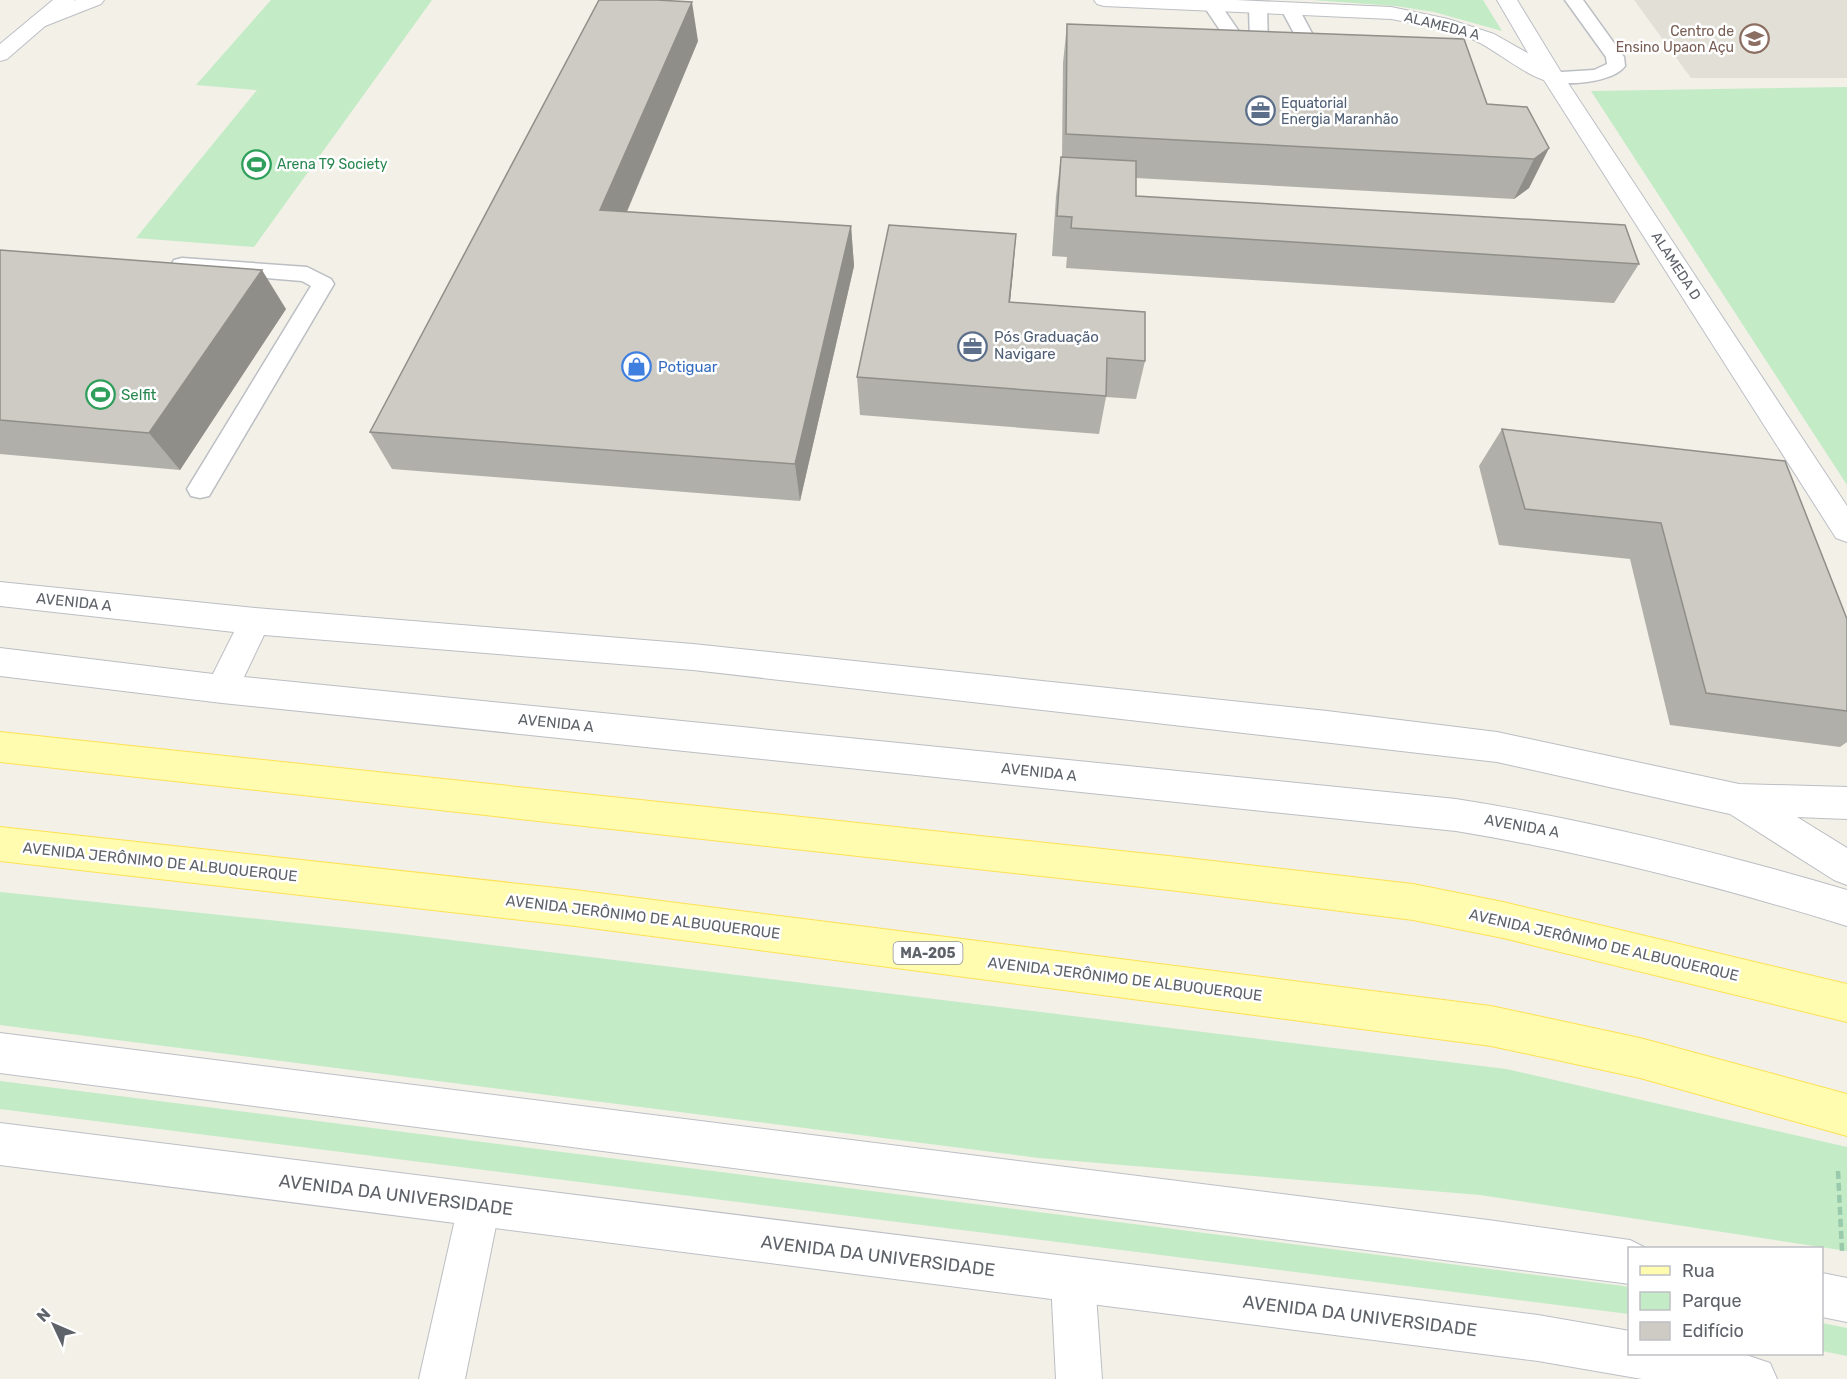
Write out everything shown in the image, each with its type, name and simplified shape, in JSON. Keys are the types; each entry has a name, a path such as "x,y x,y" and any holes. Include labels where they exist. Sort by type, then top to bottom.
{"main road":[{"name":"AVENIDA JERÔNIMO DE ALBUQUERQUE","path":"0,747 1413,902 1503,920 1847,1003"},
{"name":"AVENIDA JERÔNIMO DE ALBUQUERQUE","path":"0,844 575,908 1491,1026 1640,1058 1847,1115"}],"street":[{"path":"0,55 64,0"},
{"path":"38,22 94,0"},
{"name":"ALAMEDA A","path":"1104,0 1391,14 1441,23 1488,38 1553,77"},
{"name":"ALAMEDA D","path":"1507,0 1553,77 1847,530"},
{"name":"AVENIDA A","path":"0,594 255,621 693,657 1327,726 1497,747 1739,800 1847,802"},
{"path":"222,689 255,621"},
{"name":"AVENIDA A","path":"0,662 222,689 1456,815 1537,827 1662,855 1847,908"},
{"name":"AVENIDA A","path":"1739,800 1847,868"},
{"path":"0,1053 1488,1242 1628,1262"},
{"name":"AVENIDA DA UNIVERSIDADE","path":"0,1144 1538,1338 1628,1354"},
{"path":"442,1379 479,1206"},
{"path":"1073,1281 1078,1379"},
{"name":"AVENIDA DA UNIVERSIDADE","path":"1636,1355 1754,1379"}],"lane":[{"path":"1553,77 1598,75 1616,66 1615,57 1574,0"},
{"path":"1212,5 1238,43 1229,51 1220,52 1250,53 1258,49 1258,7"},
{"path":"1290,9 1313,52"},
{"path":"164,264 282,270 307,274 323,284 200,489"}],"path":[{"path":"1837,1286 1838,1171"}],"shaded area":[{"name":"Centro de Ensino Upaon Açu","path":"1634,0 1847,0 1847,78 1691,78"}],"green space":[{"name":"Arena T9 Society","path":"271,0 432,0 254,247 136,238 257,90 196,85"},
{"path":"1312,0 1483,0 1502,31 1434,12 1396,6"},
{"path":"1847,87 1847,485 1591,91"},
{"path":"0,892 394,933 1506,1069 1847,1147 1847,1251 1480,1195 1039,1158 0,1025"},
{"path":"0,1081 1616,1285 1628,1287 1628,1314 0,1109"},
{"path":"1823,1323 1847,1328 1847,1356 1823,1351"}],"building":[{"name":"Potiguar","path":"599,0 692,2 600,210 851,226 795,464 370,432"},
{"path":"1067,24 1464,39 1487,104 1527,107 1549,148 1534,159 1066,134"},
{"path":"1061,157 1136,161 1136,196 1625,225 1639,264 1071,228 1072,217 1057,216"},
{"name":"Pós Graduação Navigare","path":"889,225 1016,234 1009,302 1145,312 1145,361 1107,358 1106,396 857,377"},
{"path":"0,250 262,270 149,433 0,420"},
{"path":"1502,429 1785,461 1847,619 1847,711 1706,693 1661,523 1525,509"}],"place":[{"name":"Centro de Ensino Upaon Açu","path":"1755,39"},
{"name":"Equatorial Energia Maranhão","path":"1260,111"},
{"name":"Arena T9 Society","path":"256,164"},
{"name":"Pós Graduação Navigare","path":"973,346"},
{"name":"Potiguar","path":"637,367"},
{"name":"Selfit","path":"100,395"}]}
